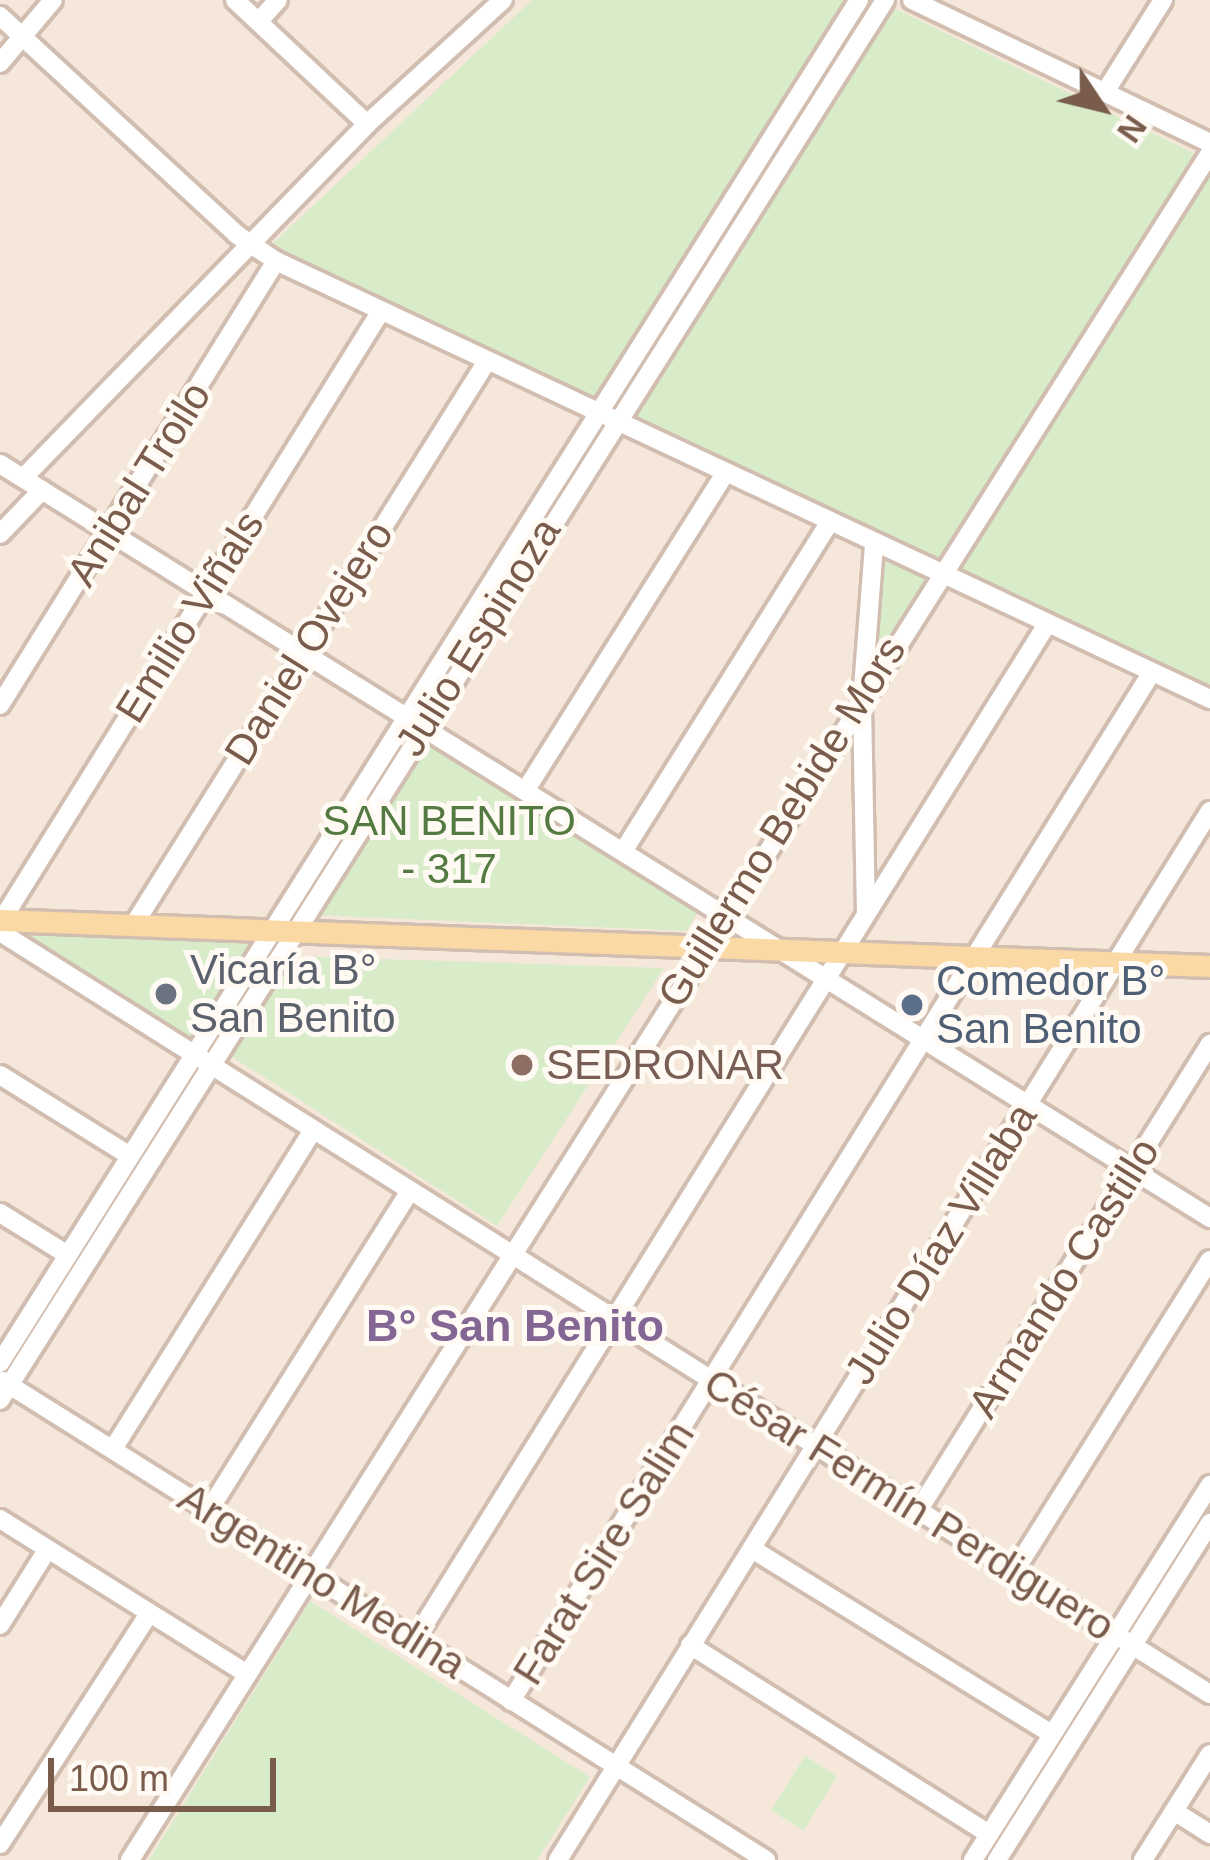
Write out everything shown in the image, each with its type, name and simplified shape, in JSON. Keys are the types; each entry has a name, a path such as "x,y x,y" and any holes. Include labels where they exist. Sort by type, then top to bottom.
{"main road":[{"path":"0,924 1210,966"}],"street":[{"path":"0,63 52,0"},
{"path":"235,0 368,124"},
{"path":"259,21 278,0"},
{"path":"23,478 368,124 503,0"},
{"name":"Julio Espinoza","path":"3,1388 605,419 859,0"},
{"name":"Julio Espinoza","path":"605,419 885,0"},
{"path":"912,0 1210,142"},
{"path":"1105,92 1163,0"},
{"path":"0,16 249,244 276,261 1210,699"},
{"name":"Guillermo Bebide Mors","path":"130,1860 939,572 1210,153"},
{"name":"Anibal Troilo","path":"0,705 276,261"},
{"name":"Emilio Viñals","path":"0,924 381,311"},
{"name":"Daniel Ovejero","path":"133,926 487,361"},
{"path":"0,464 527,788 829,983 1210,1218"},
{"path":"527,788 724,475"},
{"path":"0,534 42,490"},
{"path":"624,850 829,523"},
{"path":"866,914 862,700 874,544"},
{"path":"414,1641 848,953 866,914 1047,624"},
{"name":"Farat Sire Salim","path":"511,1701 1152,672"},
{"name":"Julio Díaz Villaba","path":"558,1860 1210,811"},
{"name":"César Fermín Perdiguero","path":"0,924 203,1060 1210,1694"},
{"name":"Armando Castillo","path":"919,1511 1210,1044"},
{"name":"Julio Espinoza","path":"0,1363 130,1156 203,1060"},
{"path":"0,1075 130,1156"},
{"path":"113,1449 313,1130"},
{"path":"209,1510 410,1191"},
{"path":"0,1213 68,1256"},
{"path":"1014,1572 1210,1260"},
{"name":"Argentino Medina","path":"3,1388 113,1449 766,1860"},
{"path":"998,1860 1210,1485"},
{"path":"0,1519 247,1674"},
{"path":"973,1860 1052,1734 1210,1522"},
{"path":"752,1549 1052,1734"},
{"path":"0,1625 47,1550"},
{"path":"0,1844 148,1613"},
{"path":"690,1645 989,1834"},
{"path":"1143,1860 1210,1754"},
{"path":"1174,1810 1210,1834"}],"shaded area":[{"path":"0,0 1210,0 1210,1860 0,1860"}],"green space":[{"path":"532,0 877,0 1210,161 1210,692 268,248"},
{"path":"875,549 933,574 867,684"},
{"name":"SAN BENITO - 317","path":"424,740 699,910 687,931 314,915"},
{"name":"Vicaría B° San Benito","path":"8,930 254,941 193,1047"},
{"path":"285,956 664,968 497,1226 226,1053"},
{"path":"310,1601 590,1777 537,1860 149,1860"},
{"path":"805,1756 837,1776 803,1830 771,1810"}],"place":[{"name":"Vicaría B° San Benito","path":"166,994"},
{"name":"Comedor B° San Benito","path":"912,1005"},
{"name":"SEDRONAR","path":"522,1065"}],"district":[{"name":"B° San Benito","path":"515,1326"}]}
